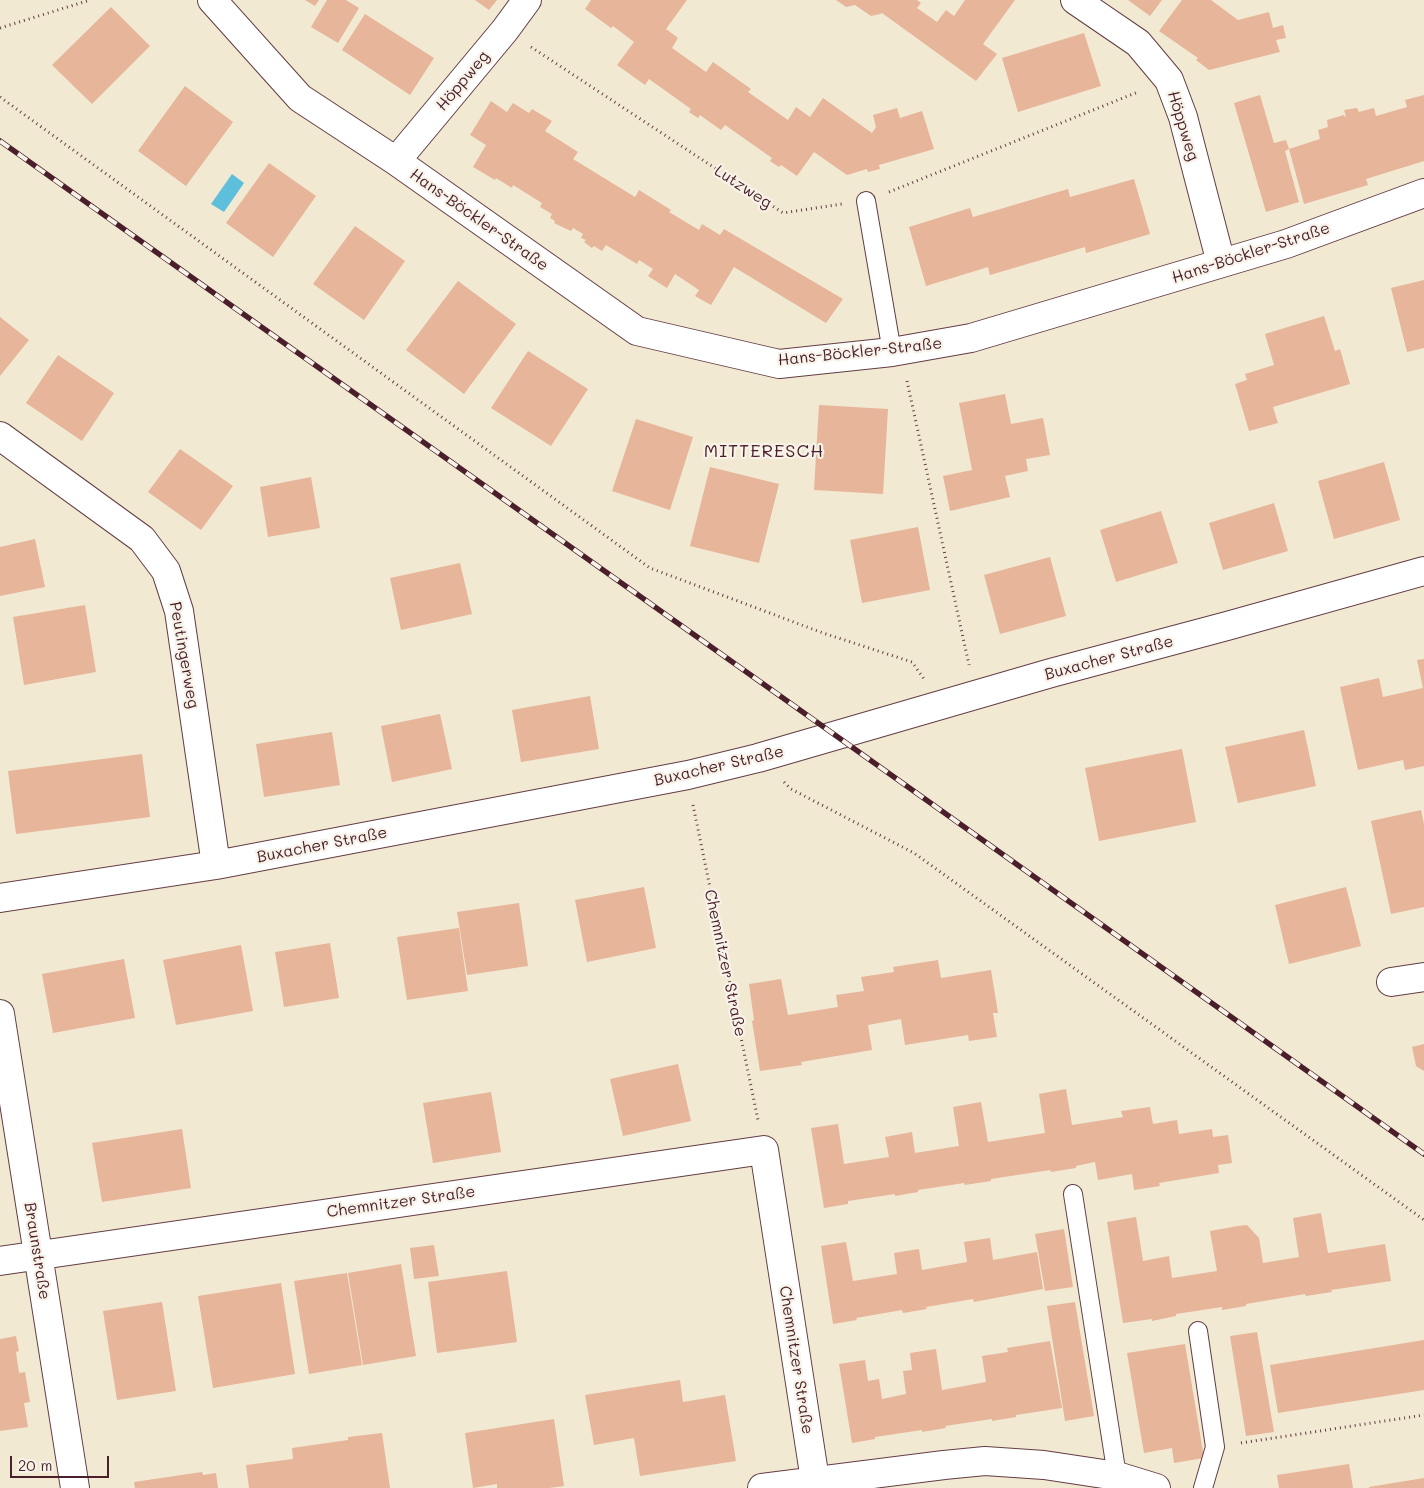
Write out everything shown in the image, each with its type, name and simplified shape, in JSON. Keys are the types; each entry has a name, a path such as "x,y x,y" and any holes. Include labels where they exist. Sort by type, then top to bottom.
{"street":[{"name":"Hans-Böckler-Straße","path":"212,0 300,98 396,161 638,331 779,364 896,351 971,338 1286,244 1424,193"},
{"name":"Höppweg","path":"396,161 506,30 527,0"},
{"name":"Höppweg","path":"1075,0 1138,44 1169,80 1183,117 1221,263"},
{"name":"Peutingerweg","path":"0,436 142,539 166,570 179,611 216,865"},
{"name":"Buxacher Straße","path":"0,898 216,865 688,775 758,758 976,695 1424,571"},
{"path":"1391,982 1424,977"},
{"name":"Braunstraße","path":"0,1014 75,1488"},
{"name":"Chemnitzer Straße","path":"0,1261 764,1150 815,1480"},
{"path":"762,1488 815,1480 985,1462 1044,1464 1117,1476 1156,1488"}],"lane":[{"path":"866,201 896,351"},
{"path":"1073,1194 1117,1476"},
{"path":"1198,1331 1215,1447 1203,1488"}],"path":[{"path":"0,28 90,0"},
{"name":"Lutzweg","path":"506,30 783,213 866,201 1169,80"},
{"path":"0,97 650,568 823,633 912,662 942,705"},
{"path":"896,351 976,695"},
{"path":"758,758 791,788 914,853 1424,1220"},
{"name":"Chemnitzer Straße","path":"688,775 696,825 764,1150"},
{"path":"1215,1447 1424,1414"}],"water":[{"path":"232,174 244,183 224,212 211,204"}],"building":[{"path":"305,0 319,0 315,6"},
{"path":"327,0 346,0 359,8 338,43 311,27"},
{"path":"475,0 497,0 489,10"},
{"path":"591,0 687,0 666,29 678,38 672,48 706,72 713,62 751,89 748,92 788,120 796,107 810,117 823,98 872,133 876,127 873,115 897,108 900,118 922,111 934,149 879,165 880,169 868,172 867,169 847,175 814,152 797,176 781,165 779,167 770,161 772,158 725,125 721,130 700,115 698,118 689,112 691,109 649,79 645,85 617,65 634,42 613,26 611,28 585,9"},
{"path":"836,0 917,0 921,3 917,8 937,22 946,10 954,16 965,0 1015,0 983,44 997,54 976,81 882,13 871,16 855,5 846,7"},
{"path":"1128,0 1162,0 1150,16"},
{"path":"1182,0 1211,0 1238,20 1269,12 1273,28 1283,25 1286,38 1276,40 1280,52 1209,70 1196,60 1198,58 1159,31"},
{"path":"111,7 150,46 92,104 52,65"},
{"path":"365,14 434,58 410,95 342,50"},
{"path":"1084,33 1101,86 1018,112 1002,58"},
{"path":"185,86 233,122 186,186 138,151"},
{"path":"1260,95 1274,143 1286,140 1289,149 1285,151 1299,202 1266,212 1234,103"},
{"path":"1424,95 1424,161 1366,179 1368,185 1304,204 1289,149 1320,139 1318,130 1328,127 1327,120 1344,115 1345,117 1344,110 1357,108 1359,112 1374,108 1376,116 1407,107 1405,100"},
{"path":"491,101 507,112 513,103 529,113 532,109 552,121 545,131 578,152 573,159 635,197 639,190 671,210 669,212 699,230 702,224 720,235 724,229 843,299 826,323 734,267 711,305 695,296 699,290 675,274 667,288 648,276 653,269 639,260 637,264 606,245 602,251 594,246 592,248 584,242 586,240 581,238 583,234 573,228 571,231 554,223 555,221 550,218 552,214 540,207 542,203 513,185 512,188 473,167 486,145 470,135"},
{"path":"269,163 316,196 273,257 226,223"},
{"path":"1134,179 1150,234 1086,253 1085,247 990,275 988,267 926,286 909,227 970,208 973,217 1068,189 1070,197"},
{"path":"355,226 405,261 364,320 313,284"},
{"path":"1424,280 1424,348 1407,352 1391,288"},
{"path":"458,281 516,324 464,394 406,350"},
{"path":"1324,316 1335,351 1340,349 1350,384 1273,407 1278,423 1249,431 1235,384 1247,380 1245,374 1274,365 1265,334"},
{"path":"0,317 29,340 0,376"},
{"path":"528,351 588,389 551,446 491,408"},
{"path":"58,355 114,393 82,441 26,403"},
{"path":"1005,394 1011,424 1043,418 1050,455 1026,459 1028,471 1005,476 1010,497 950,511 943,476 972,470 959,403"},
{"path":"819,405 888,409 883,494 814,490"},
{"path":"636,419 693,437 670,510 612,491"},
{"path":"180,449 233,486 201,530 148,492"},
{"path":"1384,462 1400,520 1334,539 1318,481"},
{"path":"710,467 779,484 759,563 690,546"},
{"path":"311,477 320,528 268,537 260,487"},
{"path":"1274,503 1288,551 1223,570 1209,523"},
{"path":"1161,511 1178,563 1116,582 1100,530"},
{"path":"918,527 930,590 862,603 850,540"},
{"path":"35,539 45,587 0,596 0,547"},
{"path":"1050,557 1066,616 1000,634 984,575"},
{"path":"460,563 472,614 401,630 390,578"},
{"path":"85,605 96,672 24,685 13,617"},
{"path":"1424,659 1424,766 1405,770 1403,760 1358,770 1340,687 1379,678 1383,697 1423,688 1417,660"},
{"path":"590,696 599,749 521,762 512,710"},
{"path":"440,714 452,769 392,782 381,726"},
{"path":"1304,730 1316,786 1238,803 1225,747"},
{"path":"332,732 340,785 264,797 256,744"},
{"path":"1182,749 1196,822 1099,841 1085,768"},
{"path":"142,754 150,817 16,834 8,771"},
{"path":"1421,810 1424,824 1424,907 1391,914 1371,821"},
{"path":"644,887 656,948 587,962 575,900"},
{"path":"1346,887 1361,946 1289,964 1275,905"},
{"path":"519,903 528,966 467,975 457,912"},
{"path":"459,928 468,991 407,1000 397,937"},
{"path":"330,943 339,998 284,1007 275,952"},
{"path":"241,945 253,1011 176,1025 163,960"},
{"path":"124,959 135,1018 53,1033 42,974"},
{"path":"938,960 941,978 991,970 998,1013 993,1013 997,1037 969,1041 968,1035 905,1045 901,1019 868,1025 872,1050 801,1062 802,1065 760,1071 752,1021 754,1020 749,984 781,979 788,1015 838,1007 836,995 864,991 861,977 894,972 893,967"},
{"path":"1424,1044 1424,1071 1416,1066 1412,1047"},
{"path":"678,1064 691,1121 623,1136 610,1079"},
{"path":"1066,1089 1072,1125 1123,1117 1121,1111 1150,1107 1153,1124 1177,1120 1179,1134 1212,1129 1213,1137 1228,1135 1232,1163 1218,1165 1219,1173 1159,1183 1160,1186 1134,1190 1132,1174 1098,1180 1095,1162 1076,1166 1076,1168 1051,1172 1050,1170 965,1185 964,1183 918,1190 918,1192 895,1196 895,1194 848,1201 848,1204 824,1208 811,1128 838,1124 844,1164 889,1157 885,1137 912,1132 915,1153 959,1146 953,1107 981,1102 988,1142 1045,1133 1039,1094"},
{"path":"491,1092 501,1152 433,1163 423,1103"},
{"path":"182,1129 191,1188 102,1202 92,1143"},
{"path":"1321,1213 1328,1253 1385,1244 1391,1281 1331,1290 1332,1292 1306,1296 1305,1294 1246,1304 1246,1306 1222,1310 1222,1307 1176,1314 1176,1316 1152,1321 1152,1319 1123,1323 1107,1222 1136,1217 1143,1261 1169,1256 1172,1278 1217,1271 1210,1231 1238,1226 1247,1225 1259,1238 1263,1263 1299,1257 1293,1218"},
{"path":"1064,1229 1073,1287 1045,1291 1035,1234"},
{"path":"990,1238 993,1260 1037,1252 1043,1289 974,1302 973,1299 926,1307 927,1309 903,1313 902,1310 833,1324 821,1246 846,1242 853,1281 897,1274 894,1253 919,1249 922,1270 967,1262 964,1242"},
{"path":"434,1245 439,1276 414,1279 410,1248"},
{"path":"401,1264 416,1356 363,1365 348,1273"},
{"path":"507,1271 517,1342 437,1353 428,1282"},
{"path":"347,1273 362,1365 309,1374 294,1281"},
{"path":"281,1283 295,1374 213,1388 198,1296"},
{"path":"162,1302 176,1391 117,1400 103,1311"},
{"path":"1075,1302 1094,1416 1065,1421 1047,1306"},
{"path":"1257,1332 1274,1432 1246,1436 1230,1336"},
{"path":"16,1336 19,1351 16,1352 19,1373 25,1372 30,1402 24,1403 28,1427 0,1431 0,1339"},
{"path":"1424,1340 1424,1390 1278,1413 1270,1365"},
{"path":"1050,1341 1062,1408 1016,1415 1016,1417 992,1421 992,1419 945,1426 946,1428 922,1432 922,1430 875,1437 875,1439 852,1443 839,1364 865,1360 868,1381 879,1379 882,1399 906,1394 903,1371 912,1370 910,1353 936,1349 942,1390 986,1382 982,1356 1008,1352 1007,1348"},
{"path":"1185,1344 1204,1458 1174,1463 1172,1448 1144,1453 1127,1353"},
{"path":"680,1380 683,1402 725,1395 736,1461 640,1476 634,1438 594,1445 585,1395"},
{"path":"554,1419 564,1486 549,1488 497,1488 497,1484 473,1488 465,1433"},
{"path":"382,1433 390,1488 249,1488 246,1465 293,1459 292,1448 348,1440 348,1437"},
{"path":"1349,1464 1353,1488 1279,1488 1277,1475"},
{"path":"202,1472 203,1475 216,1473 218,1488 135,1488 134,1482"},
{"path":"1424,1478 1424,1488 1369,1488 1369,1487"}],"railway":[{"path":"0,141 1424,1154"}],"district":[{"name":"MITTERESCH","path":"764,451"}]}
